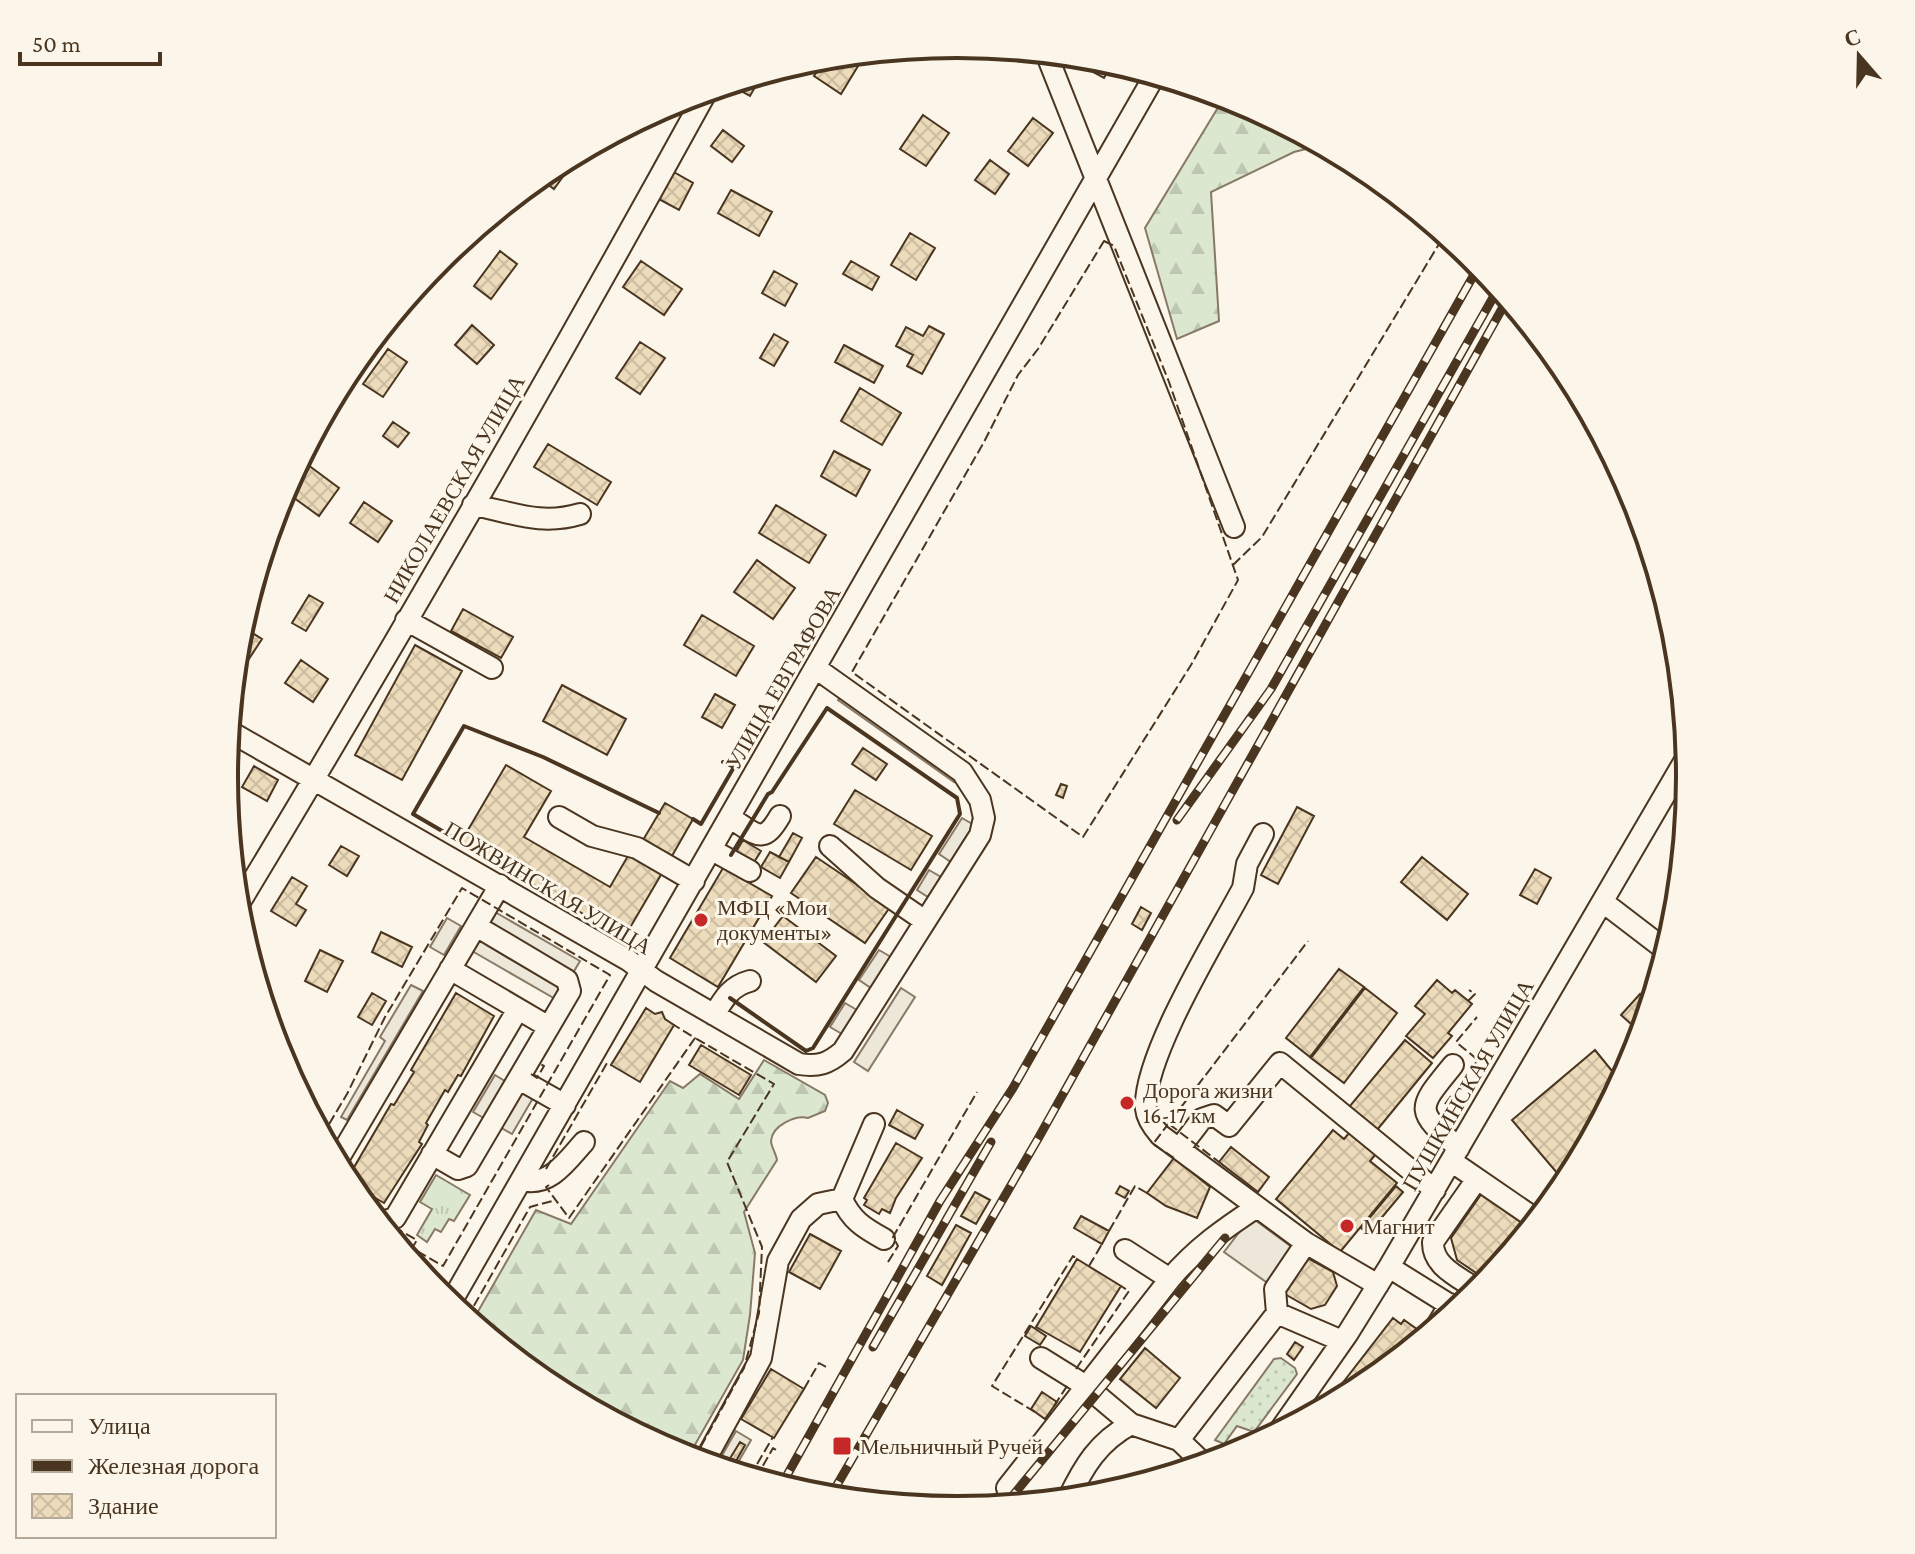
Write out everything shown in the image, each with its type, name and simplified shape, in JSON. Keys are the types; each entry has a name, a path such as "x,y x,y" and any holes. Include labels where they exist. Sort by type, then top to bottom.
{"street":[{"path":"1050,64 1234,527"},
{"name":"УЛИЦА ЕВГРАФОВА","path":"457,1292 1150,84"},
{"name":"НИКОЛАЕВСКАЯ УЛИЦА","path":"248,889 473,505 698,107"},
{"path":"473,505 540,520 561,520 580,514"},
{"path":"406,620 492,668"},
{"path":"817,669 962,772 980,800 984,818 980,835 925,921 877,888 830,846"},
{"name":"ПОЖВИНСКАЯ УЛИЦА","path":"240,737 500,885 799,1064 815,1066 831,1061 843,1051 925,921"},
{"name":"ПУШКИНСКАЯ УЛИЦА","path":"1291,1414 1389,1267 1676,776"},
{"path":"730,818 758,835 764,835 770,833 780,816"},
{"path":"559,817 592,836 637,848 694,881"},
{"path":"1263,834 1247,864 1243,888 1165,1038 1148,1081 1146,1110 1150,1124 1160,1135 1306,1243 1378,1285"},
{"path":"712,850 750,871"},
{"path":"344,1150 500,885"},
{"path":"1603,902 1657,943"},
{"path":"432,1154 458,1169 467,1166 570,991 567,980 476,926"},
{"path":"450,969 549,1027"},
{"path":"714,1015 737,985 750,981"},
{"path":"391,1219 395,1218 518,1009"},
{"path":"1179,1149 1202,1119 1214,1115 1229,1126 1280,1063 1435,1190"},
{"path":"1453,1065 1427,1097 1424,1110 1429,1123 1477,1179 1529,1214"},
{"path":"519,1079 565,1105"},
{"path":"874,1124 842,1199 858,1224 884,1239"},
{"path":"522,1180 534,1183 550,1176 584,1142"},
{"path":"1468,1283 1438,1262 1433,1253 1433,1242 1477,1179"},
{"path":"710,1452 761,1358 778,1261 801,1219 818,1204 842,1199"},
{"path":"1007,1488 1183,1263 1222,1229 1257,1207"},
{"path":"1412,1228 1433,1242"},
{"path":"1179,1440 1277,1313 1275,1289 1306,1243"},
{"path":"1125,1250 1170,1279"},
{"path":"1389,1267 1447,1303"},
{"path":"1277,1313 1342,1341"},
{"path":"1041,1358 1086,1386 1131,1424 1179,1440 1195,1456"},
{"path":"1075,1486 1095,1450 1131,1424"}],"green space":[{"path":"1218,107 1307,149 1294,152 1211,192 1219,321 1177,339 1145,228"},
{"path":"764,1060 825,1095 828,1103 825,1111 785,1122 772,1135 771,1143 777,1160 744,1212 755,1253 743,1360 694,1446 598,1400 558,1375 477,1313 536,1210 571,1224 670,1081 683,1088 700,1074 739,1099"},
{"path":"436,1175 470,1195 454,1221 449,1219 441,1232 435,1229 427,1242 417,1235 432,1209 420,1202"},
{"path":"1281,1358 1295,1368 1297,1374 1254,1432 1237,1426 1224,1444 1215,1440 1274,1359"}],"shaded area":[{"path":"842,695 957,776 954,782 838,700"},
{"path":"962,818 974,825 951,862 939,854"},
{"path":"929,870 941,877 928,897 917,890"},
{"path":"495,912 580,961 557,1000 472,951"},
{"path":"447,918 461,926 444,955 430,947"},
{"path":"879,950 891,957 871,988 859,980"},
{"path":"411,985 423,991 347,1120 341,1117 385,1041 380,1037"},
{"path":"901,988 915,997 868,1071 854,1062"},
{"path":"845,1003 857,1010 842,1034 830,1027"},
{"path":"495,1075 533,1098 512,1134 473,1112"},
{"path":"1251,1217 1297,1251 1273,1287 1224,1252"},
{"path":"736,1431 751,1440 738,1462 722,1456"}],"building":[{"path":"858,66 841,94 814,76 816,72"},
{"path":"755,87 750,96 741,91"},
{"path":"923,115 949,133 926,166 900,149"},
{"path":"1033,118 1053,133 1028,166 1008,151"},
{"path":"723,130 744,146 732,162 711,146"},
{"path":"990,160 1009,174 995,194 975,180"},
{"path":"672,171 693,183 679,210 657,198"},
{"path":"564,175 554,189 549,185"},
{"path":"731,190 772,212 759,236 718,213"},
{"path":"910,233 935,248 916,280 891,265"},
{"path":"500,251 517,264 491,299 474,286"},
{"path":"641,261 682,289 664,315 623,287"},
{"path":"851,261 879,277 872,290 843,274"},
{"path":"774,271 797,284 785,306 762,293"},
{"path":"472,325 494,345 477,364 455,345"},
{"path":"929,326 944,334 922,374 907,366 913,355 896,346 906,327 923,336"},
{"path":"774,334 788,342 774,366 760,358"},
{"path":"640,342 665,358 640,394 616,378"},
{"path":"844,345 883,366 874,383 835,362"},
{"path":"388,349 407,362 383,397 363,384"},
{"path":"860,388 901,413 882,445 841,421"},
{"path":"393,422 409,433 398,447 383,436"},
{"path":"548,444 611,482 597,505 534,467"},
{"path":"834,451 870,470 856,496 821,476"},
{"path":"310,466 339,488 319,516 295,498"},
{"path":"364,502 392,521 378,542 350,523"},
{"path":"776,505 826,535 809,563 759,533"},
{"path":"757,560 795,588 773,619 734,592"},
{"path":"309,595 323,603 306,631 292,623"},
{"path":"463,609 513,637 501,658 451,631"},
{"path":"702,615 754,646 736,676 684,645"},
{"path":"253,633 262,639 249,660"},
{"path":"415,645 462,671 402,780 355,755"},
{"path":"301,660 328,679 313,702 285,683"},
{"path":"562,685 626,719 607,755 543,721"},
{"path":"715,694 735,705 722,728 702,717"},
{"path":"863,748 887,764 876,780 852,764"},
{"path":"506,765 551,791 524,837 610,887 629,854 662,873 624,938 461,842"},
{"path":"254,766 278,780 267,801 242,787"},
{"path":"1061,784 1067,786 1063,798 1056,795"},
{"path":"855,790 932,836 911,870 834,824"},
{"path":"665,803 693,819 672,856 643,840"},
{"path":"1297,807 1314,816 1278,884 1261,875"},
{"path":"793,833 802,838 789,862 779,857"},
{"path":"743,840 761,851 751,867 733,857"},
{"path":"341,846 359,856 347,876 329,865"},
{"path":"770,852 789,862 780,878 761,867"},
{"path":"816,857 890,907 865,943 791,893"},
{"path":"1422,857 1468,894 1447,920 1401,882"},
{"path":"723,868 772,896 718,987 670,958"},
{"path":"1535,869 1551,878 1537,904 1520,895"},
{"path":"292,877 307,886 296,904 306,910 296,926 271,911"},
{"path":"1141,907 1151,913 1142,930 1132,924"},
{"path":"783,916 836,956 816,982 763,942"},
{"path":"381,932 412,947 402,967 372,952"},
{"path":"320,950 343,961 327,992 305,981"},
{"path":"1339,969 1364,987 1310,1057 1286,1038"},
{"path":"1437,980 1472,1004 1448,1033 1452,1036 1433,1058 1406,1036 1425,1014 1415,1006"},
{"path":"1365,988 1397,1013 1344,1083 1311,1058"},
{"path":"372,993 386,1001 372,1025 358,1017"},
{"path":"456,993 494,1016 461,1076 458,1075 448,1092 445,1090 426,1123 428,1125 419,1142 422,1144 384,1203 375,1198 354,1167 391,1104 394,1105 414,1072 411,1070"},
{"path":"1640,994 1632,1025 1621,1015"},
{"path":"646,1008 655,1014 662,1012 665,1019 674,1025 640,1082 611,1065"},
{"path":"1405,1040 1432,1063 1377,1130 1349,1107"},
{"path":"701,1045 751,1075 739,1095 689,1065"},
{"path":"1595,1050 1614,1070 1580,1137 1557,1173 1512,1120"},
{"path":"897,1110 923,1125 915,1139 889,1125"},
{"path":"1333,1130 1344,1139 1350,1132 1376,1154 1370,1161 1397,1183 1340,1252 1276,1199"},
{"path":"896,1143 922,1158 890,1213 882,1209 879,1214 864,1205 867,1200 864,1198"},
{"path":"1231,1147 1269,1177 1258,1192 1219,1162"},
{"path":"1174,1158 1210,1187 1197,1218 1166,1206 1147,1193"},
{"path":"1120,1186 1129,1191 1125,1198 1116,1193"},
{"path":"1396,1186 1403,1192 1368,1234 1361,1228"},
{"path":"975,1192 990,1200 976,1224 961,1216"},
{"path":"1482,1193 1523,1221 1477,1273 1457,1260 1451,1238"},
{"path":"1081,1216 1109,1231 1102,1244 1074,1228"},
{"path":"956,1225 971,1233 942,1285 927,1276"},
{"path":"810,1234 841,1251 820,1289 789,1272"},
{"path":"1304,1256 1333,1272 1337,1286 1325,1305 1311,1309 1283,1293"},
{"path":"1077,1259 1121,1286 1080,1352 1036,1327"},
{"path":"1393,1318 1401,1324 1404,1320 1417,1329 1357,1375 1341,1385"},
{"path":"1031,1326 1046,1336 1040,1345 1025,1336"},
{"path":"1295,1342 1303,1347 1294,1360 1287,1354"},
{"path":"1145,1348 1180,1378 1156,1408 1120,1379"},
{"path":"771,1369 804,1389 774,1438 741,1419"},
{"path":"1042,1392 1057,1402 1045,1419 1031,1409"},
{"path":"740,1442 745,1445 736,1461 730,1459"}],"railway":[{"path":"787,1475 940,1201 1013,1088 1473,276"},
{"path":"1177,820 1271,689 1493,298"},
{"path":"837,1485 1039,1137 1502,308"},
{"path":"873,1347 991,1142"},
{"path":"1015,1493 1225,1238"}],"fence":[{"path":"1104,241 1114,246 1169,382 1238,580 1191,665 1083,837 852,672 984,442 1018,375 1038,349 1104,241"},
{"path":"1233,565 1262,537 1439,243"},
{"path":"329,1125 385,1017 462,888 610,975 443,1266 417,1251"},
{"path":"1174,1158 1153,1144 1308,941"},
{"path":"1468,1001 1475,994 1469,990"},
{"path":"1445,1104 1478,1060 1456,1042 1477,1017"},
{"path":"549,1185 546,1187 569,1218 695,1038 674,1025"},
{"path":"695,1038 774,1084 727,1162 762,1247 759,1313 744,1368 700,1448"},
{"path":"531,1074 537,1078 544,1066 538,1063"},
{"path":"546,1169 607,1063 611,1065"},
{"path":"888,1262 898,1246 893,1237 977,1092"},
{"path":"1169,1124 1219,1162"},
{"path":"1109,1231 1135,1186 1147,1193"},
{"path":"473,1308 530,1207 556,1200"},
{"path":"400,1231 417,1240 413,1246"},
{"path":"1089,1266 1102,1244"},
{"path":"1035,1412 992,1386 1073,1256 1077,1259"},
{"path":"1076,1369 1129,1291 1121,1286"},
{"path":"804,1389 819,1363 828,1368"},
{"path":"1054,1406 1069,1383"},
{"path":"755,1467 773,1437"},
{"path":"761,1469 773,1448 779,1452"}],"wall":[{"path":"730,998 806,1051 813,1048 960,814 957,798 827,708 731,855"},
{"path":"461,842 413,814 464,726 543,757 659,813"},
{"path":"693,819 701,824 734,767 723,762"}],"place":[{"name":"МФЦ «Мои документы»","path":"701,920"},
{"name":"Дорога жизни 16-17 км","path":"1127,1103"},
{"name":"Магнит","path":"1347,1226"},
{"name":"Мельничный Ручей","path":"842,1446"}]}
